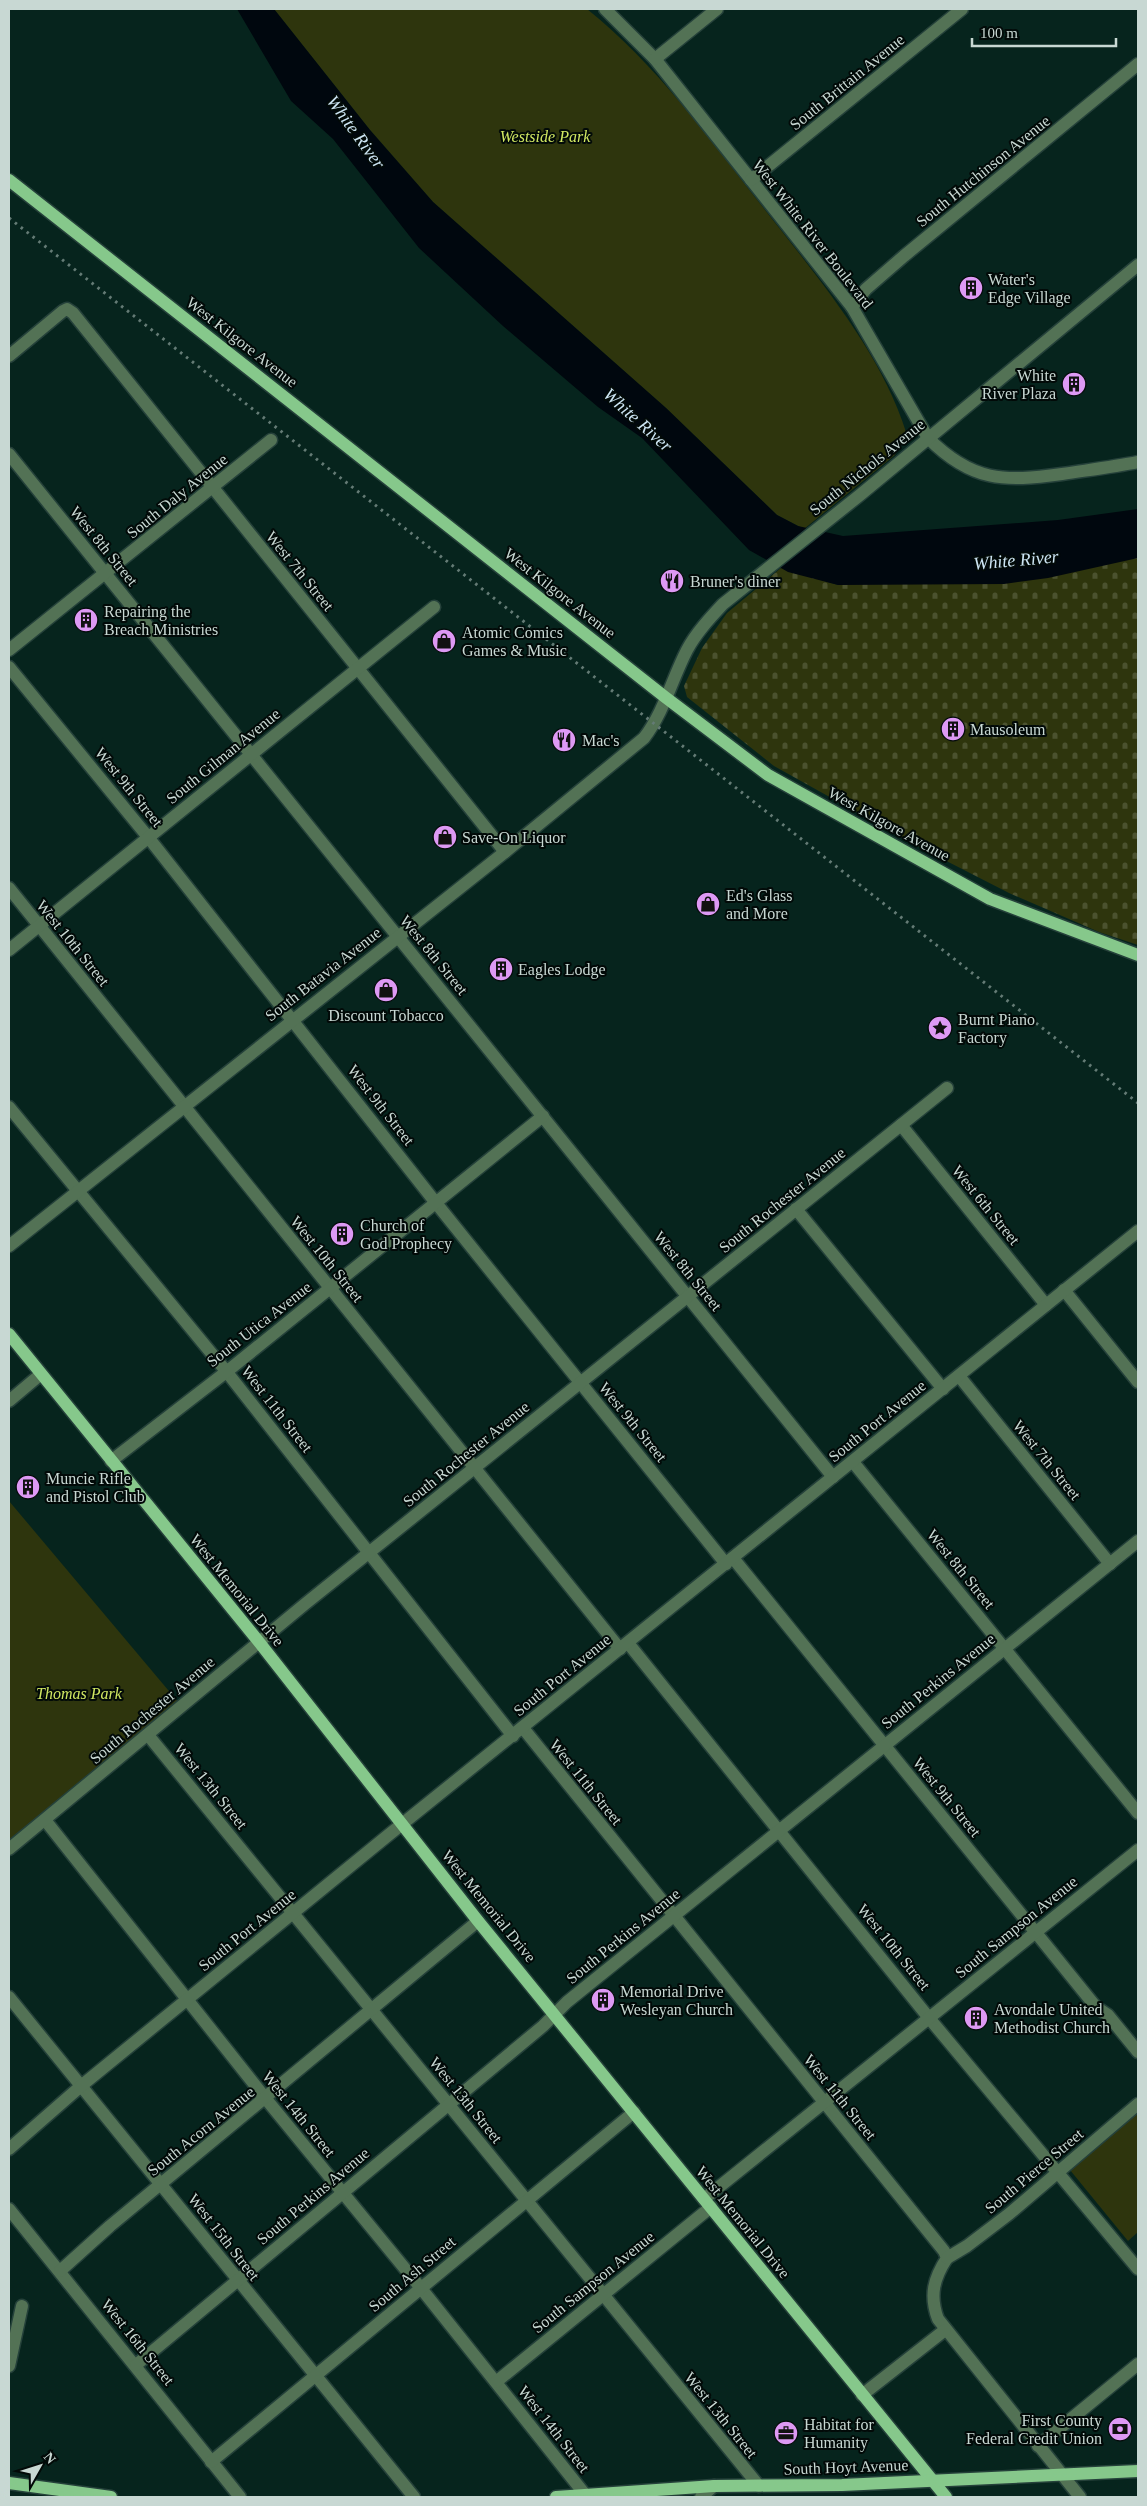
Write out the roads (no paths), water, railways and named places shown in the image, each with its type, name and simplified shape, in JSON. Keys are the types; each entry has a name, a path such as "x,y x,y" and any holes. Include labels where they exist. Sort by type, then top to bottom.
{"main road":[{"name":"West Kilgore Avenue","path":"9,180 665,697 768,775 990,899 1138,956"},
{"name":"West Memorial Drive","path":"9,1334 259,1642 478,1920 946,2497"},
{"name":"South Hoyt Avenue","path":"556,2497 714,2486 842,2485 1138,2471"},
{"path":"9,2483 111,2497"}],"street":[{"name":"West White River Boulevard","path":"606,9 655,59 852,307 928,438 941,451 964,467 1011,479 1138,462"},
{"path":"655,59 717,9"},
{"name":"South Brittain Avenue","path":"751,180 962,9"},
{"name":"South Hutchinson Avenue","path":"852,307 866,289 904,256 1138,64"},
{"name":"South Nichols Avenue","path":"654,724 687,649 705,624 736,593 860,495 1138,265"},
{"name":"West 7th Street","path":"9,356 63,311 70,310 505,852"},
{"name":"South Daly Avenue","path":"9,650 271,440"},
{"name":"West 8th Street","path":"9,454 833,1477"},
{"name":"South Gilman Avenue","path":"9,950 434,607"},
{"name":"West 9th Street","path":"9,667 148,837 436,1203 580,1382 884,1746 1096,2007 1108,2015 1138,2052"},
{"name":"South Batavia Avenue","path":"9,1246 505,852 644,738 654,724"},
{"name":"West 10th Street","path":"9,888 475,1468 779,1831 929,2018 1059,2170 1138,2269"},
{"name":"South Rochester Avenue","path":"9,1849 259,1642 947,1088"},
{"name":"West 11th Street","path":"9,1107 226,1371 370,1552 673,1916 947,2258"},
{"name":"South Utica Avenue","path":"111,1462 543,1116"},
{"name":"West 6th Street","path":"901,1125 1046,1305"},
{"path":"796,1209 943,1389"},
{"name":"South Port Avenue","path":"9,2148 81,2086 403,1824 1138,1231"},
{"path":"1064,1290 1138,1382"},
{"path":"9,1401 41,1374"},
{"name":"West 7th Street","path":"959,1376 1110,1564"},
{"name":"West 8th Street","path":"853,1462 1138,1813"},
{"name":"South Perkins Avenue","path":"136,2365 555,2014 566,2002 1138,1541"},
{"name":"West 13th Street","path":"148,1735 759,2486"},
{"name":"West 14th Street","path":"45,1820 266,2099 420,2287 586,2496"},
{"name":"South Sampson Avenue","path":"496,2382 603,2296 824,2103 1138,1850"},
{"name":"South Acorn Avenue","path":"60,2271 161,2184 266,2099 478,1920"},
{"name":"West 15th Street","path":"9,1996 414,2497"},
{"name":"South Pierce Street","path":"947,2258 967,2246 1004,2218 1138,2104"},
{"name":"South Ash Street","path":"211,2462 420,2287 634,2112"},
{"name":"West 16th Street","path":"9,2209 240,2497"},
{"path":"947,2258 935,2281 932,2295 938,2318 945,2330 1080,2497"},
{"path":"9,2366 22,2306"},
{"path":"862,2395 945,2330"},
{"path":"1038,2446 1138,2364"},
{"path":"701,2497 714,2486"}],"water":[{"name":"White River","path":"237,9 274,9 370,130 433,202 666,408 777,515 798,526 843,536 1058,520 1138,509 1138,558 1048,578 1004,584 838,585 788,572 749,550 642,438 598,407 503,326 419,248 333,139 291,101"}],"railway":[{"path":"9,218 1138,1103"}],"place":[{"name":"Water's Edge Village","path":"971,288"},
{"name":"White River Plaza","path":"1074,384"},
{"name":"Bruner's diner","path":"672,581"},
{"name":"Repairing the Breach Ministries","path":"86,620"},
{"name":"Atomic Comics Games & Music","path":"444,641"},
{"name":"Mausoleum","path":"953,729"},
{"name":"Mac's","path":"564,740"},
{"name":"Save-On Liquor","path":"445,837"},
{"name":"Ed's Glass and More","path":"708,904"},
{"name":"Eagles Lodge","path":"501,969"},
{"name":"Discount Tobacco","path":"386,990"},
{"name":"Burnt Piano Factory","path":"940,1028"},
{"name":"Church of God Prophecy","path":"342,1234"},
{"name":"Muncie Rifle and Pistol Club","path":"28,1487"},
{"name":"Memorial Drive Wesleyan Church","path":"603,2000"},
{"name":"Avondale United Methodist Church","path":"976,2018"},
{"name":"First County Federal Credit Union","path":"1120,2429"},
{"name":"Habitat for Humanity","path":"786,2433"}],"park label":[{"name":"Westside Park","path":"545,136"},
{"name":"Thomas Park","path":"79,1693"}]}
